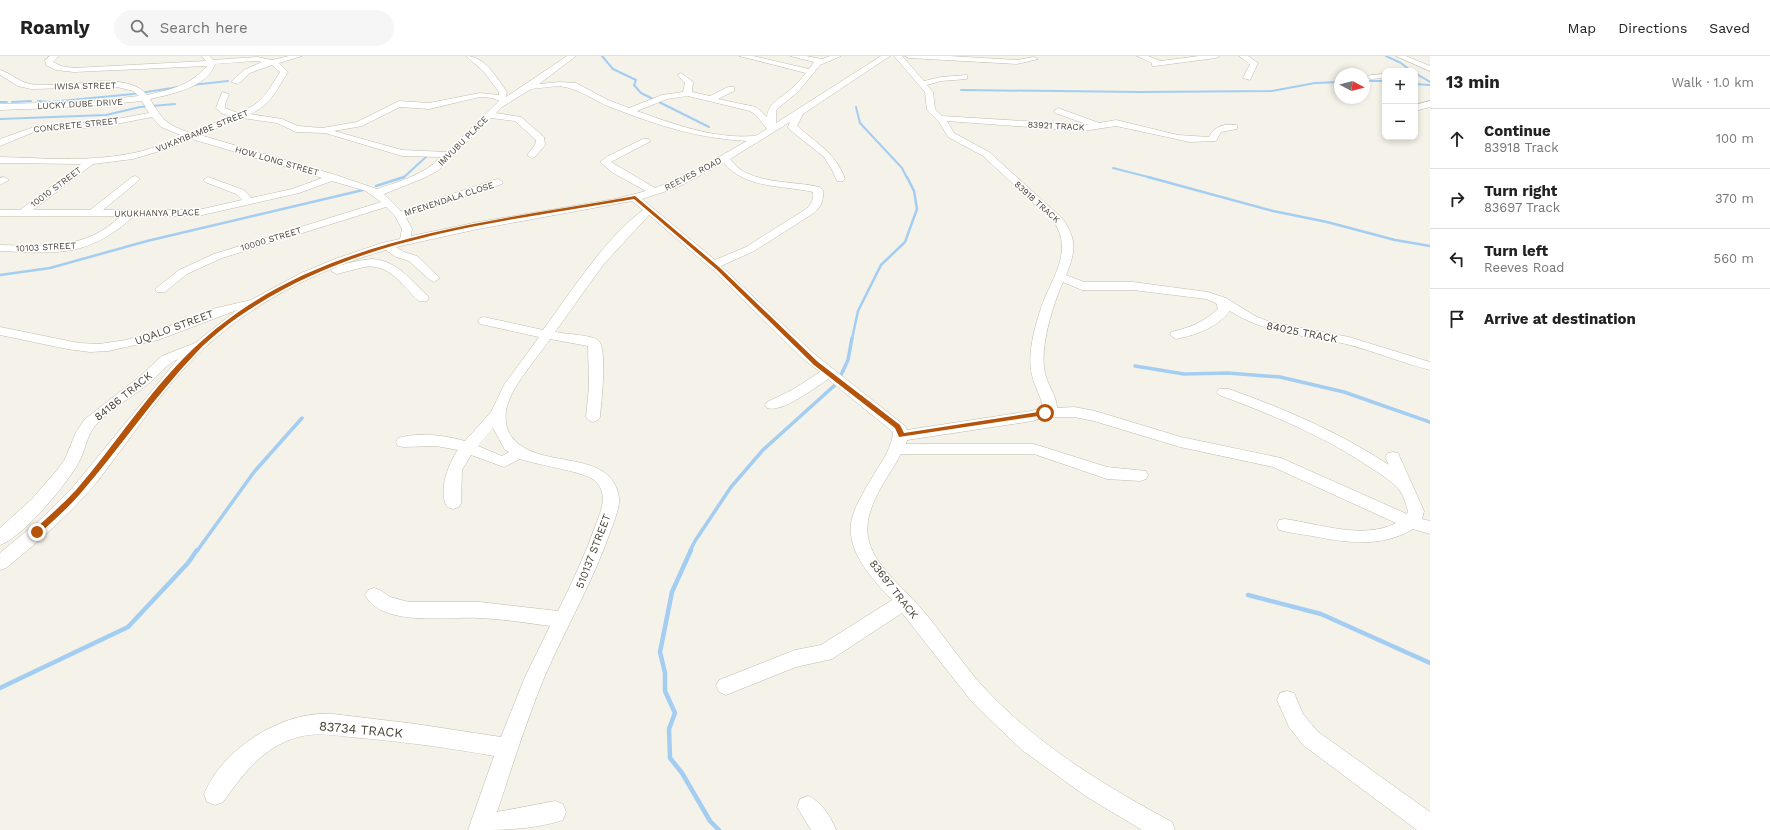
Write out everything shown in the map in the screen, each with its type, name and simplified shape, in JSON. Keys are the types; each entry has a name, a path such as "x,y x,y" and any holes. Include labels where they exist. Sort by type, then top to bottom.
{"street":[{"path":"55,56 49,60 49,63 63,69 115,69 208,59 257,59 275,63"},
{"path":"235,82 240,76 249,71 298,56"},
{"path":"470,56 487,70 503,92 504,100"},
{"path":"529,87 539,72 557,56"},
{"name":"IMVUBU PLACE","path":"377,193 430,172 504,100 529,87 572,56"},
{"path":"743,56 811,72"},
{"path":"794,56 821,61"},
{"path":"771,128 775,106 795,90 816,64 837,56"},
{"name":"REEVES ROAD","path":"0,563 53,517 77,493 180,365 202,344 259,300 314,271 386,245 406,235 503,221 635,198 685,180 758,138 771,128 799,112 886,56"},
{"name":"83918 TRACK","path":"898,56 930,94 931,110 944,122 950,134 983,152 1062,225 1068,238 1065,263 1061,277 1045,312 1037,364 1038,373 1050,406 1049,410 1045,413"},
{"path":"909,56 1017,62 1034,60"},
{"path":"1141,56 1158,64 1198,57 1216,56"},
{"path":"1243,56 1254,63 1247,78"},
{"path":"1400,56 1427,68"},
{"name":"LUCKY DUBE DRIVE","path":"0,107 108,104 145,98 195,81 208,71 208,59"},
{"name":"VUKAYIBAMBE STREET","path":"0,160 91,161 138,156 240,116 266,101 284,74 284,70 275,63"},
{"name":"IWISA STREET","path":"0,72 21,84 45,87 127,86 135,88 145,98"},
{"path":"682,76 689,82 686,91 688,94"},
{"path":"1371,77 1382,76"},
{"path":"923,84 941,79 964,78"},
{"path":"529,87 559,84 573,85 593,96 669,126 721,137 758,138"},
{"path":"709,100 731,89"},
{"path":"225,94 219,104 219,107 240,116 279,121 296,129 322,131 402,153 449,155"},
{"path":"630,111 653,100 668,95 688,94 757,111 771,128"},
{"path":"322,131 359,124 399,104 429,106 480,95 495,96 504,100"},
{"name":"HOW LONG STREET","path":"145,98 159,122 166,127 367,187 389,203 400,215 406,235"},
{"path":"1418,108 1430,104"},
{"path":"1058,111 1098,125"},
{"path":"799,112 792,127 830,157 836,166 840,179"},
{"name":"CONCRETE STREET","path":"0,143 20,132 40,127 104,124 154,114"},
{"path":"489,115 518,119 541,139 540,145 532,155"},
{"name":"83921 TRACK","path":"940,118 1083,128 1108,123 1121,124 1147,131 1198,140 1213,139 1214,132 1217,130 1234,127"},
{"path":"646,141 621,155 608,159 605,162 625,177 647,186 653,192"},
{"path":"714,265 750,249 810,211 815,207 818,196 818,190 815,189 765,180 743,174 735,170 724,158"},
{"name":"10010 STREET","path":"22,213 91,161"},
{"name":"UKUKHANYA PLACE","path":"0,213 192,214 302,189 333,177"},
{"path":"93,213 135,179"},
{"path":"208,180 240,192 249,202"},
{"name":"MFENENDALA CLOSE","path":"400,215 498,182"},
{"path":"635,198 714,265 808,356 894,423 900,430 899,443"},
{"name":"10000 STREET","path":"161,289 183,272 218,256 389,203"},
{"path":"453,502 453,477 457,465 468,448 486,425 499,412 509,391 600,260 639,218 650,210"},
{"name":"10103 STREET","path":"0,248 50,248 81,245 108,233 130,214"},
{"path":"314,271 311,267 319,261 354,247 393,236 406,235"},
{"path":"386,245 400,255 413,258 434,278"},
{"name":"UQALO STREET","path":"0,331 64,345 91,348 109,347 131,343 161,334 227,308 284,293 345,269 374,263 392,268 423,298"},
{"name":"84025 TRACK","path":"1061,277 1075,284 1088,286 1123,286 1168,289 1201,294 1222,301 1251,319 1267,326 1349,341 1430,366"},
{"path":"1054,290 1088,286"},
{"path":"1176,335 1196,330 1209,323 1224,310 1222,301"},
{"path":"484,321 547,335 585,341 594,345 596,387 593,417"},
{"name":"84186 TRACK","path":"0,538 24,518 54,485 71,463 84,431 90,422 144,380 167,359 202,344"},
{"path":"772,405 797,393 828,373"},
{"path":"1224,392 1283,413 1324,432 1356,449 1408,487"},
{"name":"510137 STREET","path":"480,828 508,748 535,678 585,575 610,506 610,491 602,479 588,469 540,461 518,453 504,439 499,426 499,412"},
{"path":"899,443 1045,413 1074,412 1095,416 1180,442 1276,462 1389,514 1430,528"},
{"path":"403,442 432,440 468,448 480,454 504,462 518,453"},
{"path":"899,443 1034,449 1107,473 1140,475"},
{"name":"83697 TRACK","path":"899,443 876,485 859,524 860,534 870,560 950,662 974,690 1023,738 1094,790 1164,830"},
{"path":"1285,525 1357,536 1380,536 1396,531 1413,521 1416,511 1408,487 1393,456"},
{"path":"374,594 380,601 409,610 474,610 515,613 563,620"},
{"path":"726,686 795,659 825,653 904,602"},
{"path":"1288,700 1291,713 1298,726 1310,738 1430,826"},
{"name":"83734 TRACK","path":"215,794 234,769 260,744 292,729 316,724 389,730 508,748"},
{"path":"808,807 826,830"},
{"path":"480,828 555,812"}],"waterway":[{"path":"602,56 613,69 636,80 634,85 641,93 709,127"},
{"path":"1386,56 1401,63 1407,68"},
{"path":"1418,75 1430,82"},
{"path":"192,85 228,81"},
{"path":"1370,81 1382,81"},
{"path":"961,90 1140,92 1272,91 1315,83 1334,82"},
{"path":"1418,84 1430,85"},
{"path":"38,101 50,102 133,94 179,87"},
{"path":"12,102 31,101"},
{"path":"0,102 7,102"},
{"path":"0,119 106,115 140,107 175,104"},
{"path":"856,107 860,123 902,168 907,178"},
{"path":"403,178 427,156"},
{"path":"1113,168 1152,178"},
{"path":"376,186 404,177"},
{"path":"852,339 858,311 881,265 905,242 917,209 914,191 907,177"},
{"path":"1148,177 1273,211 1327,222 1395,240 1430,246"},
{"path":"0,275 50,268 147,241 363,190"},
{"path":"841,375 848,360 852,338"},
{"path":"1135,366 1184,374 1228,373 1280,377 1344,392 1430,422"},
{"path":"690,551 731,487 763,450 835,385"},
{"path":"197,551 254,472 302,418"},
{"path":"0,688 128,627 188,563 197,550"},
{"path":"691,550 672,592 660,652 665,673 665,691 675,713 669,729 670,758 682,773 710,821 719,830"},
{"path":"1248,595 1321,614 1430,663"}],"route":[{"path":"37,532 77,493 90,478 180,365 217,330 273,292 329,264 370,249 392,243 433,234 635,198 718,268 816,363 898,426 902,436 930,433 1045,413"}]}
